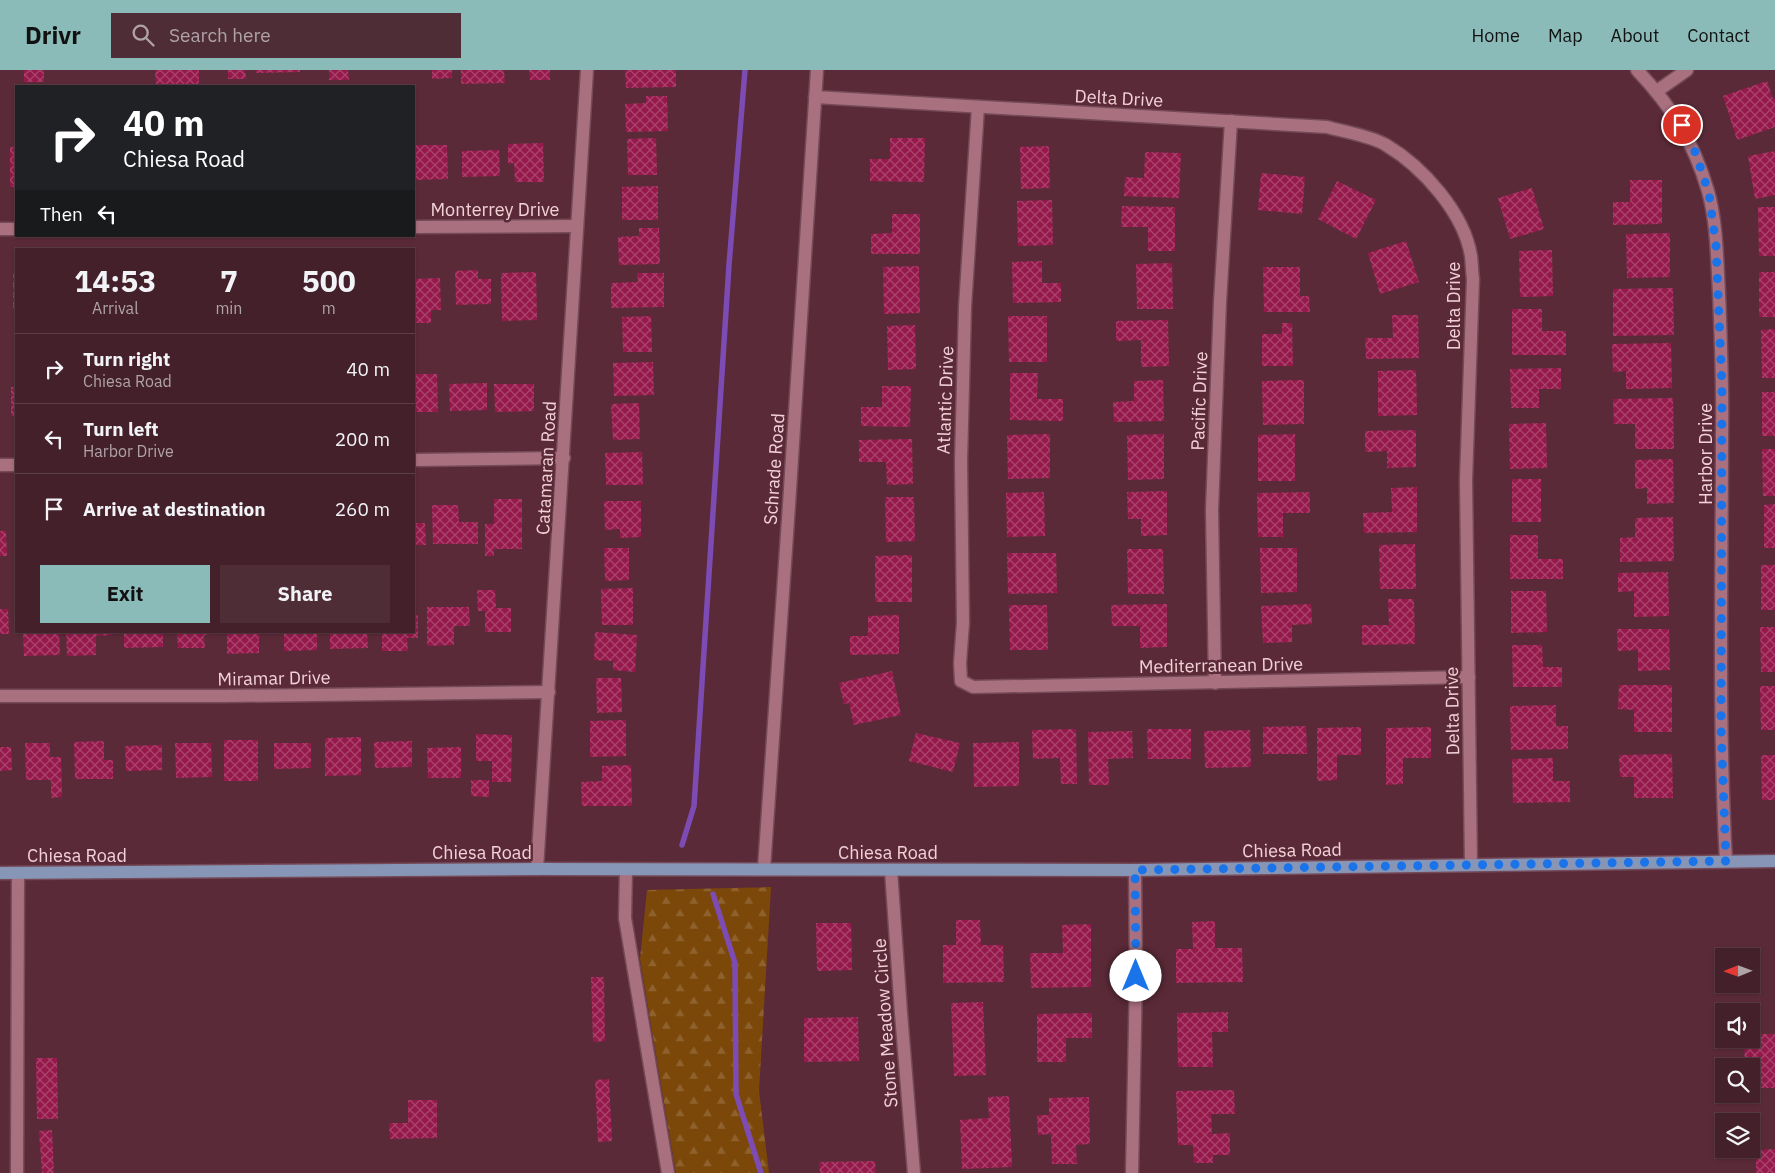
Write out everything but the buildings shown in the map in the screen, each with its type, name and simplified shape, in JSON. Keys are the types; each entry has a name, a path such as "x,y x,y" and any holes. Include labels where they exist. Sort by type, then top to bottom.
{"main road":[{"name":"Chiesa Road","path":"0,873 537,869 1135,870 1775,860"}],"street":[{"name":"Catamaran Road","path":"537,869 588,70"},
{"name":"Schrade Road","path":"764,869 817,70"},
{"name":"Harbor Drive","path":"1636,70 1657,91 1682,125 1696,154 1709,194 1716,246 1722,386 1721,727 1726,861"},
{"path":"1657,91 1687,70"},
{"name":"Delta Drive","path":"815,97 1327,127 1386,145 1424,174 1448,202 1465,235 1471,255 1473,279 1466,480 1471,864"},
{"name":"Atlantic Drive","path":"974,687 962,681 960,663 963,623 960,461 965,307 978,108"},
{"name":"Pacific Drive","path":"1215,683 1212,510 1220,302 1231,121"},
{"name":"Monterrey Drive","path":"415,227 577,226"},
{"path":"0,229 15,229"},
{"path":"415,460 564,458"},
{"path":"0,465 15,465"},
{"name":"Mediterranean Drive","path":"974,687 1469,677"},
{"name":"Miramar Drive","path":"0,696 225,696 549,692"},
{"path":"626,870 625,918 668,1173"},
{"name":"Stone Meadow Circle","path":"891,870 914,1173"},
{"path":"1132,1173 1136,976 1135,870"},
{"path":"17,1173 18,872"}],"green space":[{"path":"771,887 759,1091 769,1173 676,1173 640,959 647,890"}],"waterway":[{"path":"682,845 694,806 729,265 745,70"},
{"path":"713,894 735,963 736,1094 761,1173"}],"route":[{"path":"1136,976 1135,870 1726,861 1721,727 1722,386 1716,246 1709,194 1696,154 1682,125"}]}
